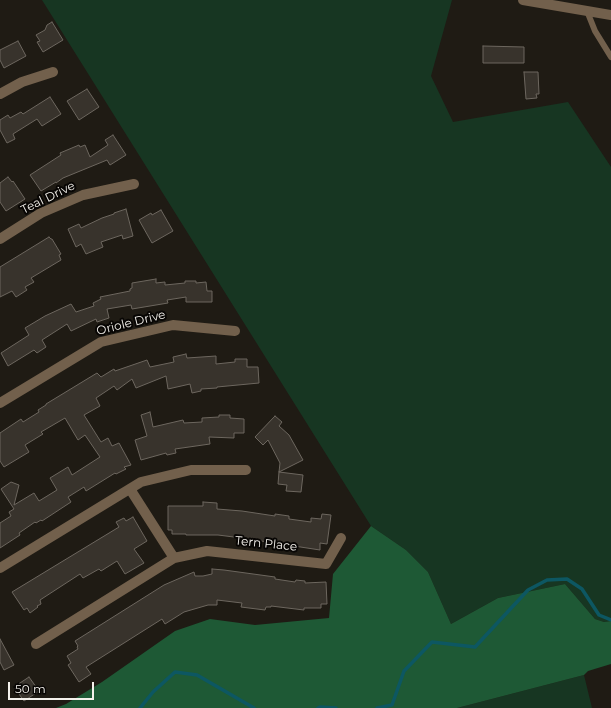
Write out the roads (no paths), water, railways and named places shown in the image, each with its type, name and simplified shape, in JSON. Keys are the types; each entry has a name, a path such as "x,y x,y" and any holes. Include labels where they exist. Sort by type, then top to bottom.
{"street":[{"path":"523,0 611,15"},
{"path":"0,94 22,82 53,72"},
{"name":"Teal Drive","path":"0,239 41,213 83,195 134,184"},
{"name":"Oriole Drive","path":"0,403 101,342 173,325 235,331"},
{"path":"0,568 142,482 190,470 246,470"},
{"path":"130,489 174,558"},
{"name":"Tern Place","path":"36,644 174,558 207,551 326,564 341,538"}],"lane":[{"path":"587,11 611,58"}],"waterway":[{"path":"377,708 392,705 404,671 432,642 475,647 528,590 547,580 567,579 582,589 599,615 611,620"},
{"path":"140,708 153,692 175,672 197,675 254,708"},
{"path":"318,708 336,708"}]}
